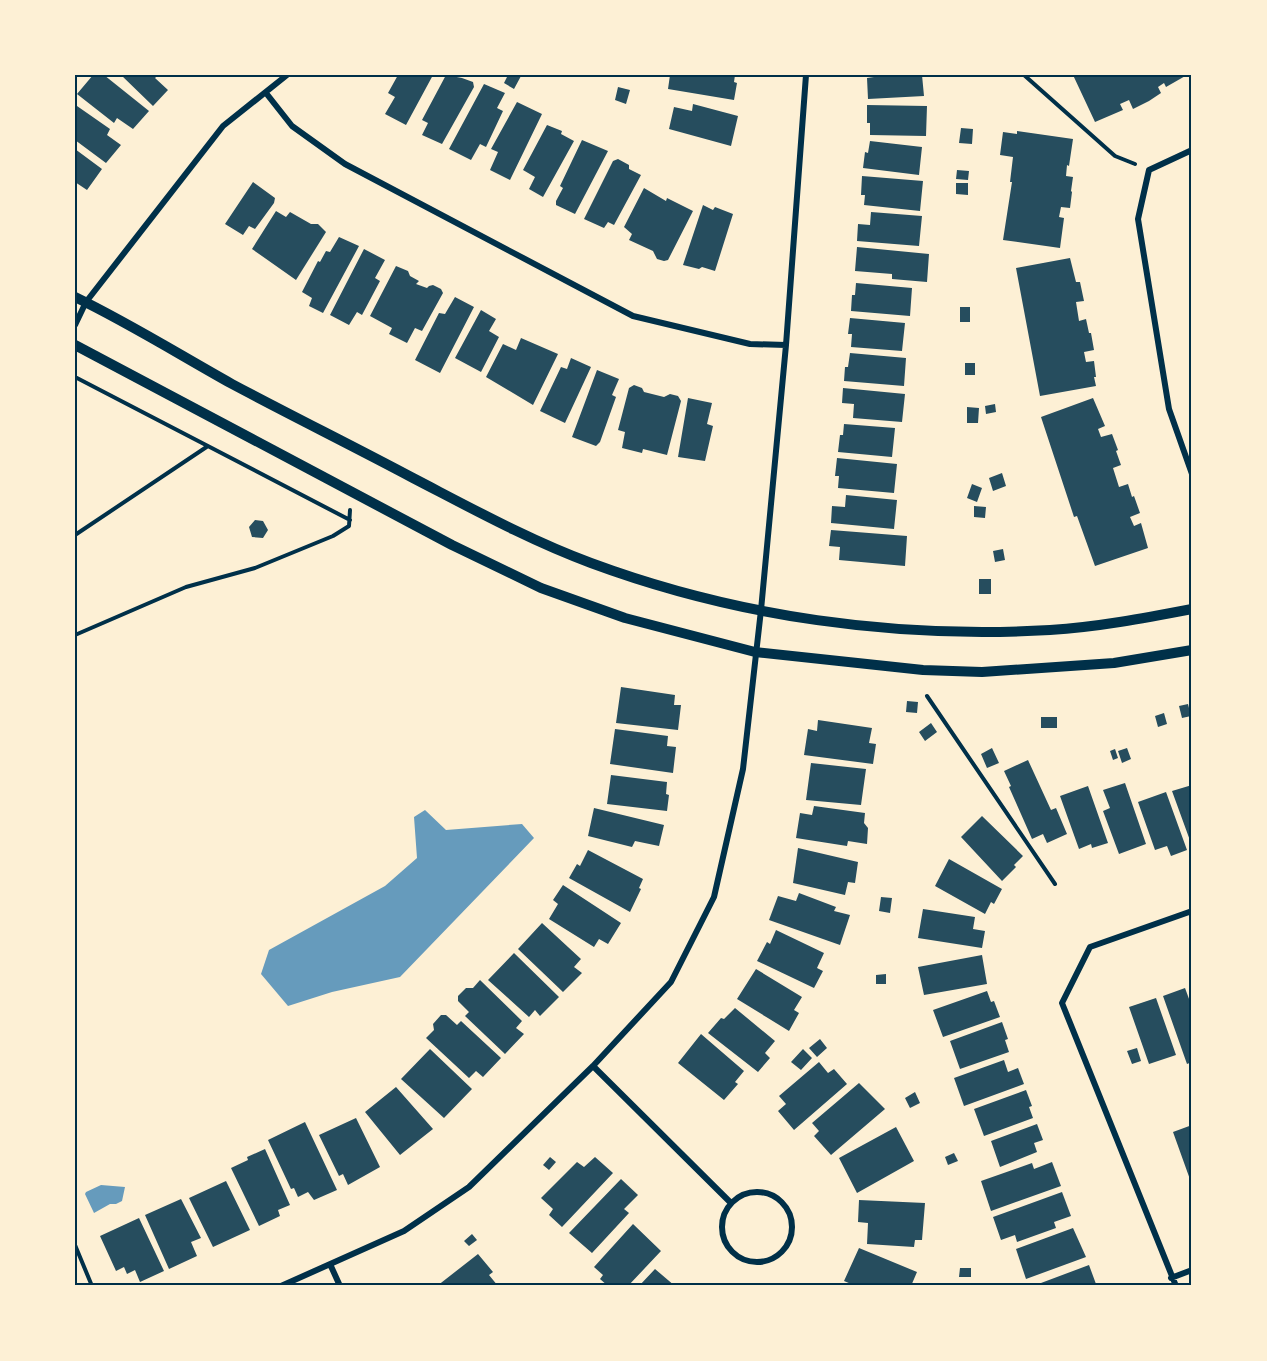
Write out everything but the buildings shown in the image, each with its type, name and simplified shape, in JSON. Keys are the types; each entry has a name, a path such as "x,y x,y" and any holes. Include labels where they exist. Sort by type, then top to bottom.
{"street":[{"path":"75,325 86,302 223,126 287,75"},
{"path":"281,1286 404,1231 470,1187 593,1066 671,982 714,897 742,769 761,610 786,345 806,75"},
{"path":"266,93 292,126 345,164 633,316 750,344 786,345"},
{"path":"1192,150 1149,170 1138,219 1169,409 1192,474"},
{"path":"75,297 234,385 505,526 590,562 676,592 761,610 859,626 964,633 1096,626 1192,609"},
{"path":"75,345 452,545 541,588 625,618 755,652 923,670 982,672 1114,663 1192,650"},
{"path":"1176,1286 1062,1003 1090,946 1192,911"},
{"path":"593,1066 731,1203"},
{"path":"755,1192 767,1193 778,1199 788,1209 792,1220 792,1234 788,1246 772,1260 760,1263 736,1256 726,1244 722,1233 724,1213 731,1203 743,1194 755,1192"},
{"path":"330,1264 340,1286"},
{"path":"1172,1278 1192,1270"}],"path":[{"path":"1024,75 1115,156 1149,170"},
{"path":"75,377 350,520 349,526 333,536 255,568 186,587 75,634"},
{"path":"75,534 208,446"},
{"path":"927,696 1055,884"},
{"path":"75,1245 92,1286"}],"water":[{"path":"425,810 446,830 522,824 534,838 400,977 332,992 288,1006 261,974 269,950 385,886 417,858 414,817"},
{"path":"101,1185 125,1187 122,1201 110,1204 94,1213 85,1194"}]}
